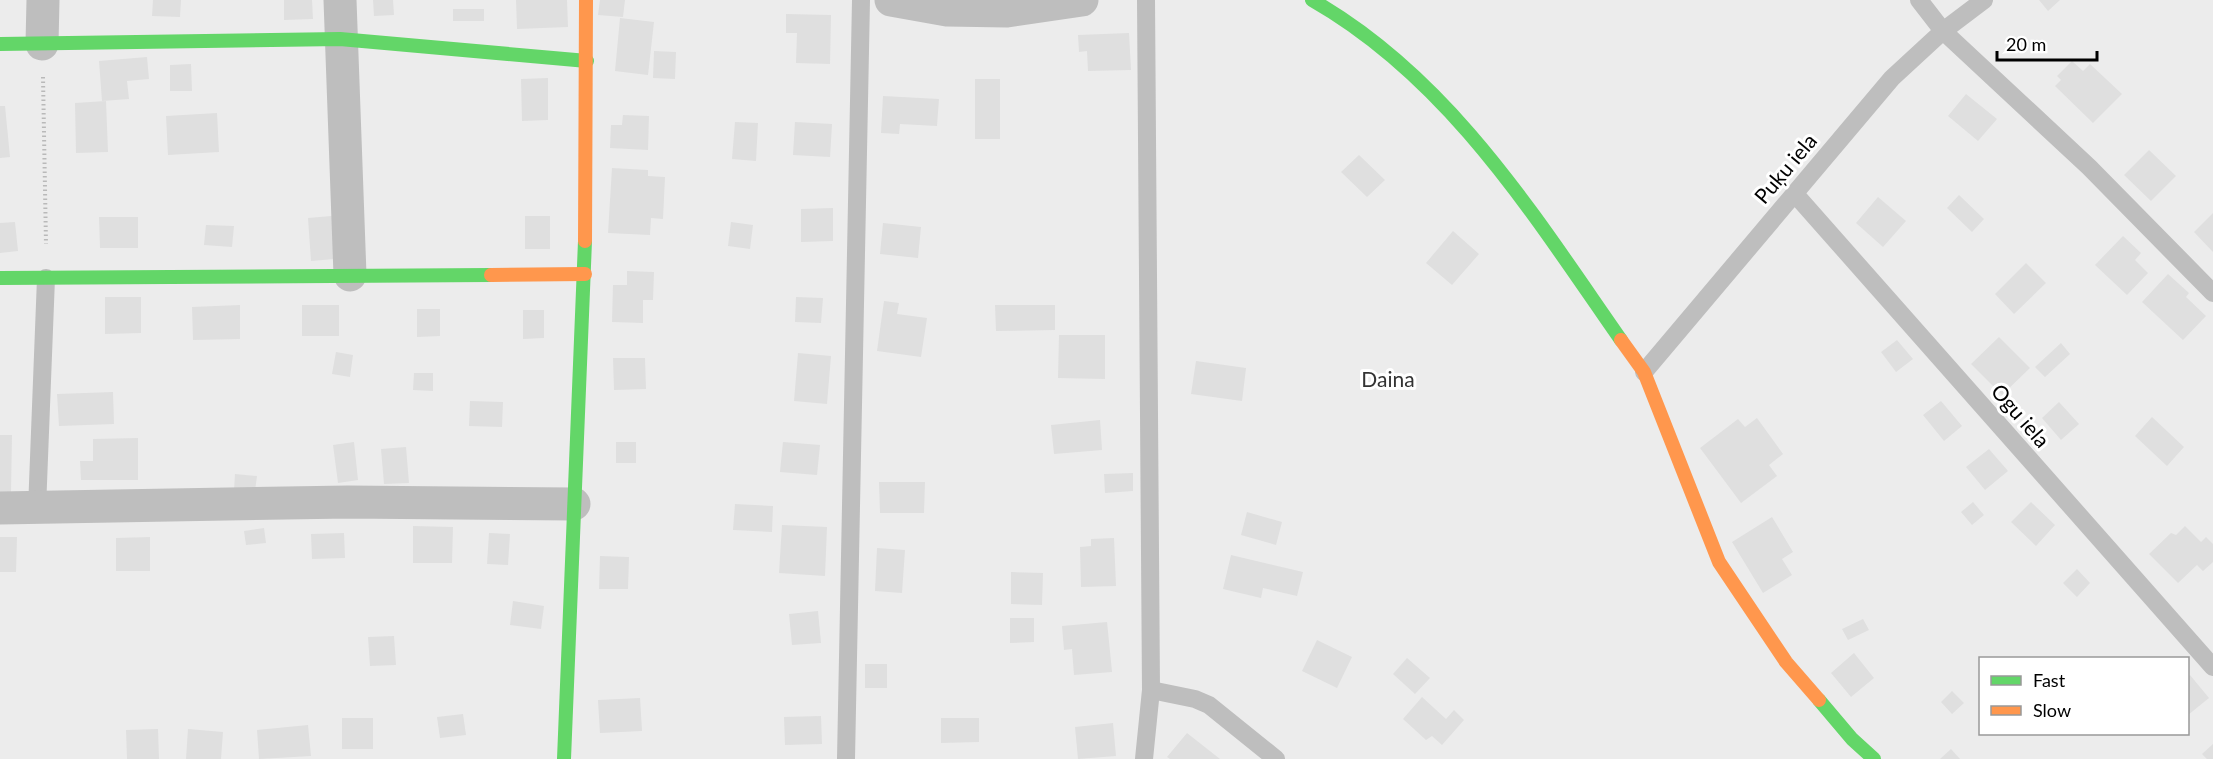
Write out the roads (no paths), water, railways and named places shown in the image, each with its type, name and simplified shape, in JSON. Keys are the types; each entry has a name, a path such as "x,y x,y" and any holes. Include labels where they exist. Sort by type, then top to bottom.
{"street":[{"path":"42,44 43,0"},
{"path":"340,0 350,275"},
{"path":"564,759 585,274 586,0"},
{"path":"891,0 947,10 1007,11 1082,0"},
{"path":"1312,0 1347,20 1423,82 1506,175 1644,372 1719,562 1786,662 1852,739 1874,759"},
{"path":"0,44 340,39 587,61"},
{"path":"0,278 585,274"},
{"path":"0,508 348,502 574,504"}],"lane":[{"path":"846,759 861,0"},
{"path":"1144,759 1152,690 1149,592 1146,0"},
{"path":"1919,0 1942,31 2089,167 2213,293"},
{"name":"Puķu iela","path":"1644,372 1892,78 1942,31 1984,0"},
{"name":"Ogu iela","path":"1795,194 2213,667"},
{"path":"37,508 46,278"},
{"path":"1152,690 1195,699 1209,705 1276,759"}],"park label":[{"name":"Daina","path":"1388,380"}]}
